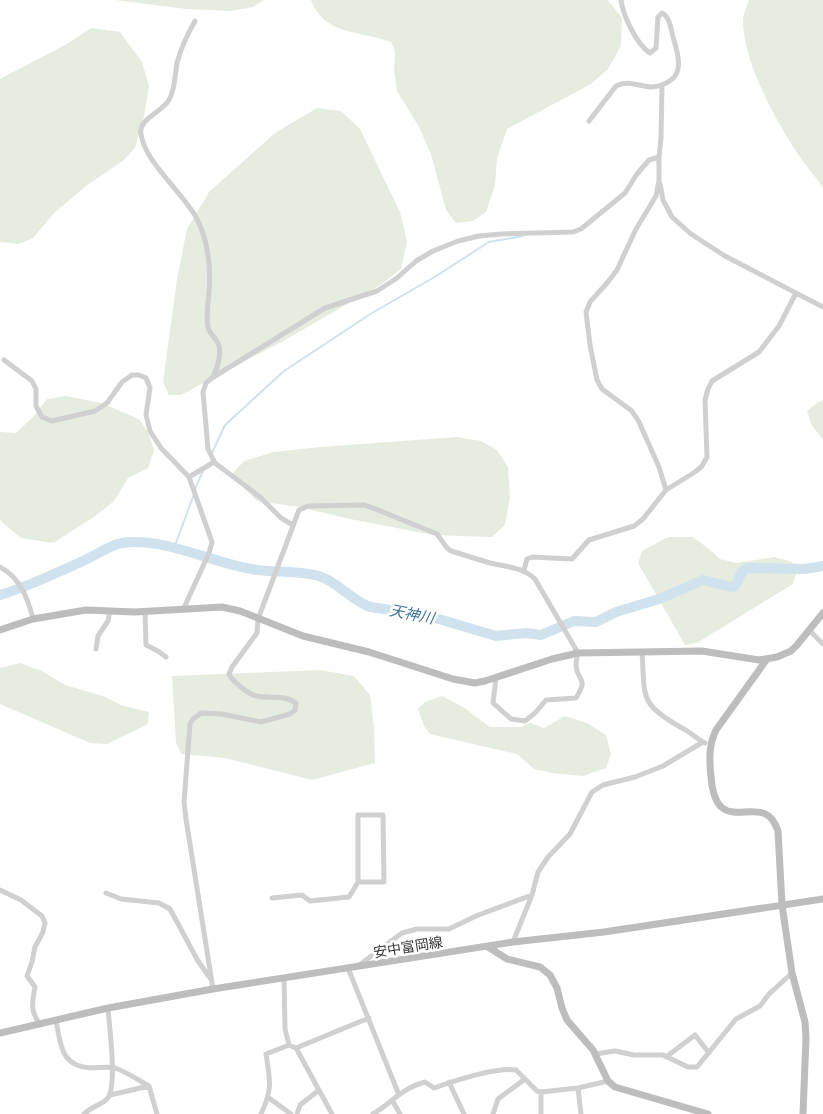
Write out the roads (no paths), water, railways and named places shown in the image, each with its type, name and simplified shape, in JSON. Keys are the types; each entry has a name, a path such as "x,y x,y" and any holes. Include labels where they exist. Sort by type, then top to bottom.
{"street":[{"path":"589,121 616,86 621,83 650,88 662,86 676,77 679,66 668,21 664,14 660,14 658,17 656,48 650,53 645,50 629,24 623,12 621,0"},
{"path":"195,22 181,51 170,99 164,108 148,119 141,127 140,133 154,163 182,196 197,219 207,250 210,281 208,330 219,346 216,372 212,378"},
{"path":"662,86 659,181 654,201 636,229 617,270 590,302 586,312 597,380 602,389 632,411 659,467 666,490"},
{"path":"293,525 281,518 260,497 214,462 208,449 203,392 206,383 326,308 377,291 397,278 416,261 433,251 458,241 494,234 573,232 581,229 626,193 637,174 649,160 659,157"},
{"path":"659,181 664,200 672,217 678,223 725,256 823,307"},
{"path":"524,570 527,559 532,557 572,559 589,540 634,526 643,519 666,490 702,466 707,457 706,400 708,389 712,382 759,352 779,326 796,293"},
{"path":"4,360 32,382 36,389 36,406 42,417 52,421 95,410 107,403 124,380 132,375 143,376 150,388 146,415 150,431 161,448 190,477 212,542 209,553 183,610"},
{"path":"190,477 214,462"},
{"path":"213,989 185,810 190,724 201,713 222,714 261,722 290,714 295,710 296,703 292,700 283,697 256,696 233,681 229,674 257,633 258,619 299,510 308,506 364,505 437,534 451,551 492,564 524,570 535,580 578,653 576,666 582,680 582,687 576,698 546,700 535,713 525,720 511,718 493,703 496,678"},
{"path":"0,567 8,571 28,598 33,619"},
{"path":"0,630 33,619 86,610 145,612 222,607 240,611 303,636 369,652 453,679 475,683 552,659 578,653 702,652 758,660 767,659 784,655 791,651 810,631 823,613"},
{"path":"96,649 98,636 108,621 110,611"},
{"path":"145,612 146,645 166,657"},
{"path":"810,631 823,644"},
{"path":"642,652 644,693 650,706 661,716 706,743 712,791 718,804 729,812 764,813 776,825 779,840 782,905 792,974 806,1038 803,1114"},
{"path":"513,942 532,895 538,872 548,857 570,834 592,792 603,784 635,777 663,766 706,743 767,659"},
{"path":"272,898 302,895 310,901 349,898 358,882 358,815 383,815 384,882 358,882"},
{"path":"0,890 21,900 42,916 45,923 35,947 27,976 36,987 31,1005 32,1013 40,1025"},
{"path":"106,893 121,899 159,903 170,909 198,962 212,980"},
{"path":"399,1095 352,968 402,933 417,929 449,929 476,916 532,895"},
{"name":"安中富岡線","path":"0,1033 108,1008 213,989 513,942 600,932 823,899"},
{"path":"488,947 507,959 536,966 546,971 557,988 567,1020 595,1054 608,1081 622,1090 708,1114"},
{"path":"595,1054 615,1051 634,1055 662,1055 688,1067 697,1066 736,1019 760,1006 769,994 792,974"},
{"path":"284,978 285,1029 290,1045 296,1048 332,1114"},
{"path":"84,1114 97,1104 107,1100 110,1095 113,1067 108,1008"},
{"path":"296,1048 369,1018"},
{"path":"56,1021 62,1051 68,1060 82,1067 113,1067 149,1086 157,1114"},
{"path":"666,1057 695,1035 709,1052"},
{"path":"261,1114 269,1098 271,1084 266,1054 290,1045"},
{"path":"374,1114 417,1084 425,1082 434,1088 449,1082 510,1069 516,1070 537,1091 541,1092 578,1088 608,1081"},
{"path":"493,1114 498,1099 525,1079"},
{"path":"449,1082 464,1114"},
{"path":"110,1095 149,1086"},
{"path":"578,1088 581,1114"},
{"path":"298,1114 300,1106 318,1090"},
{"path":"541,1092 541,1114"},
{"path":"269,1098 291,1114"},
{"path":"392,1100 400,1114"}],"waterway":[{"path":"212,453 225,425 284,371 372,313 433,278 489,242 523,236"},
{"path":"195,489 203,471"},
{"path":"174,548 194,494"},
{"name":"天神川","path":"0,595 44,578 113,546 122,543 138,542 170,547 235,566 319,576 332,582 370,607 425,615 496,636 526,633 541,635 574,621 596,622 616,612 659,599 703,580 731,587 735,586 742,572 747,568 805,569 823,566"}]}
